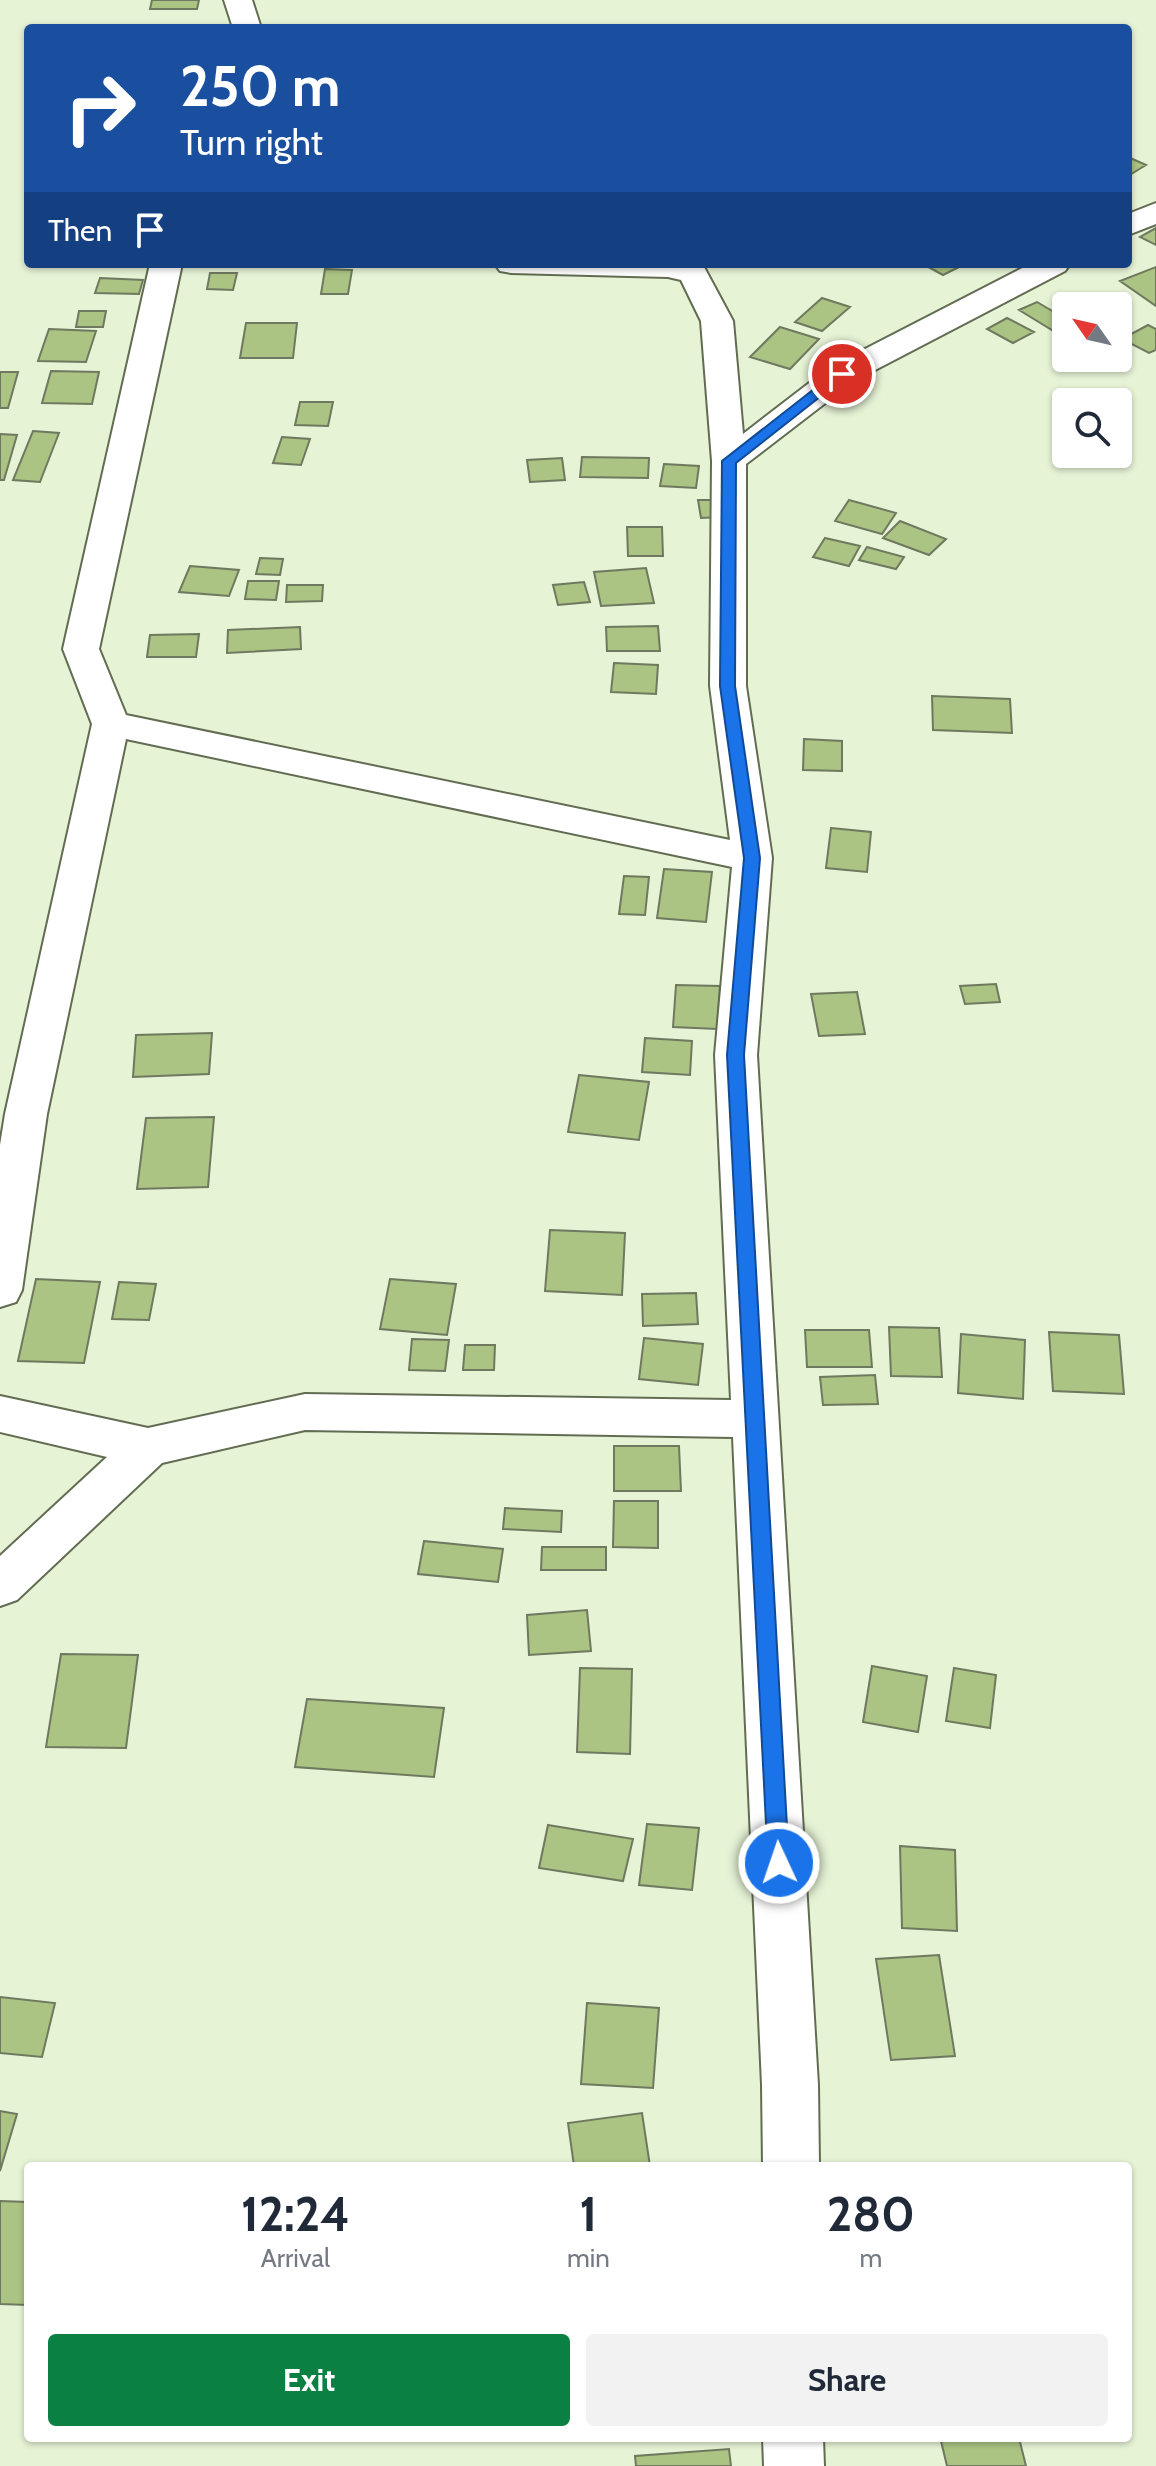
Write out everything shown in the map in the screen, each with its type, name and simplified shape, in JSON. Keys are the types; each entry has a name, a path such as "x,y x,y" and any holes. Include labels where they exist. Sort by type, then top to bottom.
{"street":[{"path":"238,0 246,24"},
{"path":"1132,224 1156,212"},
{"path":"0,1290 26,1114 111,724 81,649 165,268"},
{"path":"668,268 693,274 717,321 729,461 728,686 752,858 736,1055 790,2085 791,2162"},
{"path":"729,461 842,374 1046,268"},
{"path":"111,724 752,858"},
{"path":"0,1414 148,1447 305,1412 756,1419"},
{"path":"0,1586 148,1447"},
{"path":"793,2442 794,2466"}],"building":[{"path":"152,0 199,0 197,9 150,9"},
{"path":"1132,159 1146,165 1132,174"},
{"path":"1156,228 1156,245 1140,237"},
{"path":"1156,267 1156,306 1120,281"},
{"path":"930,268 957,268 943,275"},
{"path":"325,269 352,270 348,294 321,294"},
{"path":"210,273 237,273 233,290 207,289"},
{"path":"100,278 143,280 139,294 95,293"},
{"path":"822,298 850,307 822,331 795,322"},
{"path":"1037,302 1052,311 1052,330 1019,310"},
{"path":"79,311 106,311 103,327 76,327"},
{"path":"1007,318 1034,332 1013,343 987,329"},
{"path":"246,323 297,323 293,358 240,358"},
{"path":"1148,325 1156,329 1156,350 1149,353 1132,344 1132,334"},
{"path":"780,327 819,339 790,369 750,357"},
{"path":"49,329 96,331 86,362 38,361"},
{"path":"51,371 99,372 92,404 42,403"},
{"path":"0,372 18,372 8,408 0,408"},
{"path":"300,402 333,402 328,426 295,425"},
{"path":"33,431 59,433 40,482 13,480"},
{"path":"0,434 17,435 4,480 0,480"},
{"path":"282,437 310,439 301,465 273,463"},
{"path":"582,457 649,458 648,478 580,477"},
{"path":"562,458 565,480 530,482 527,460"},
{"path":"664,464 699,466 696,488 660,486"},
{"path":"698,500 720,500 722,517 701,518"},
{"path":"849,500 896,513 882,534 835,521"},
{"path":"900,521 946,539 929,555 883,538"},
{"path":"627,527 662,527 663,556 628,556"},
{"path":"825,538 860,546 849,566 813,557"},
{"path":"867,547 904,557 896,569 859,560"},
{"path":"260,558 283,559 280,575 256,574"},
{"path":"190,566 239,570 229,596 179,592"},
{"path":"646,568 654,603 601,606 594,572"},
{"path":"248,581 279,581 276,600 245,599"},
{"path":"584,582 590,602 558,605 553,585"},
{"path":"287,585 323,585 322,601 286,602"},
{"path":"658,626 660,651 607,651 606,627"},
{"path":"300,627 301,649 227,653 228,630"},
{"path":"199,634 196,657 147,657 150,635"},
{"path":"614,663 658,665 656,694 611,692"},
{"path":"932,696 1010,699 1012,733 933,730"},
{"path":"804,739 842,741 842,771 803,770"},
{"path":"831,828 871,832 867,872 826,868"},
{"path":"664,869 712,872 706,922 657,918"},
{"path":"624,876 649,877 645,915 619,914"},
{"path":"996,984 1000,1002 965,1004 960,986"},
{"path":"676,985 720,986 717,1029 673,1027"},
{"path":"857,992 865,1034 819,1036 811,994"},
{"path":"212,1033 209,1074 133,1077 136,1035"},
{"path":"645,1038 692,1041 690,1075 642,1072"},
{"path":"579,1075 649,1082 639,1140 568,1132"},
{"path":"214,1117 208,1187 137,1189 146,1118"},
{"path":"550,1230 625,1233 622,1295 545,1291"},
{"path":"36,1279 100,1282 84,1363 18,1361"},
{"path":"390,1279 456,1284 447,1335 380,1329"},
{"path":"119,1282 156,1284 149,1320 112,1319"},
{"path":"696,1293 698,1324 643,1326 642,1294"},
{"path":"889,1327 939,1328 942,1377 891,1376"},
{"path":"805,1330 869,1330 872,1367 807,1367"},
{"path":"1049,1332 1119,1335 1124,1394 1053,1391"},
{"path":"961,1334 1025,1340 1023,1399 958,1393"},
{"path":"644,1338 703,1344 698,1385 639,1379"},
{"path":"412,1339 449,1340 445,1371 409,1370"},
{"path":"465,1345 495,1345 494,1370 463,1370"},
{"path":"875,1375 878,1404 823,1405 820,1377"},
{"path":"614,1446 679,1446 681,1491 614,1491"},
{"path":"614,1501 658,1501 658,1548 613,1547"},
{"path":"505,1508 562,1511 561,1532 503,1529"},
{"path":"424,1541 503,1549 498,1582 418,1574"},
{"path":"542,1547 606,1547 606,1570 541,1570"},
{"path":"587,1610 591,1651 529,1655 527,1615"},
{"path":"61,1654 138,1655 126,1748 46,1747"},
{"path":"872,1666 927,1676 918,1732 863,1722"},
{"path":"580,1668 632,1669 630,1754 577,1752"},
{"path":"954,1668 996,1675 990,1728 946,1721"},
{"path":"307,1699 444,1708 434,1777 295,1767"},
{"path":"647,1824 699,1828 692,1890 639,1885"},
{"path":"548,1825 633,1839 623,1881 539,1868"},
{"path":"900,1846 955,1850 957,1931 902,1928"},
{"path":"939,1955 955,2056 891,2060 876,1959"},
{"path":"0,1997 55,2003 42,2057 0,2053"},
{"path":"587,2003 659,2008 653,2088 581,2084"},
{"path":"0,2111 17,2114 0,2171"},
{"path":"642,2113 649,2162 573,2162 568,2123"},
{"path":"0,2201 24,2202 24,2305 0,2304"},
{"path":"941,2442 1020,2442 1026,2466 947,2466"},
{"path":"729,2449 731,2466 636,2466 635,2456"}],"route":[{"path":"779,1863 736,1055 752,858 728,686 729,461 842,374"}]}
